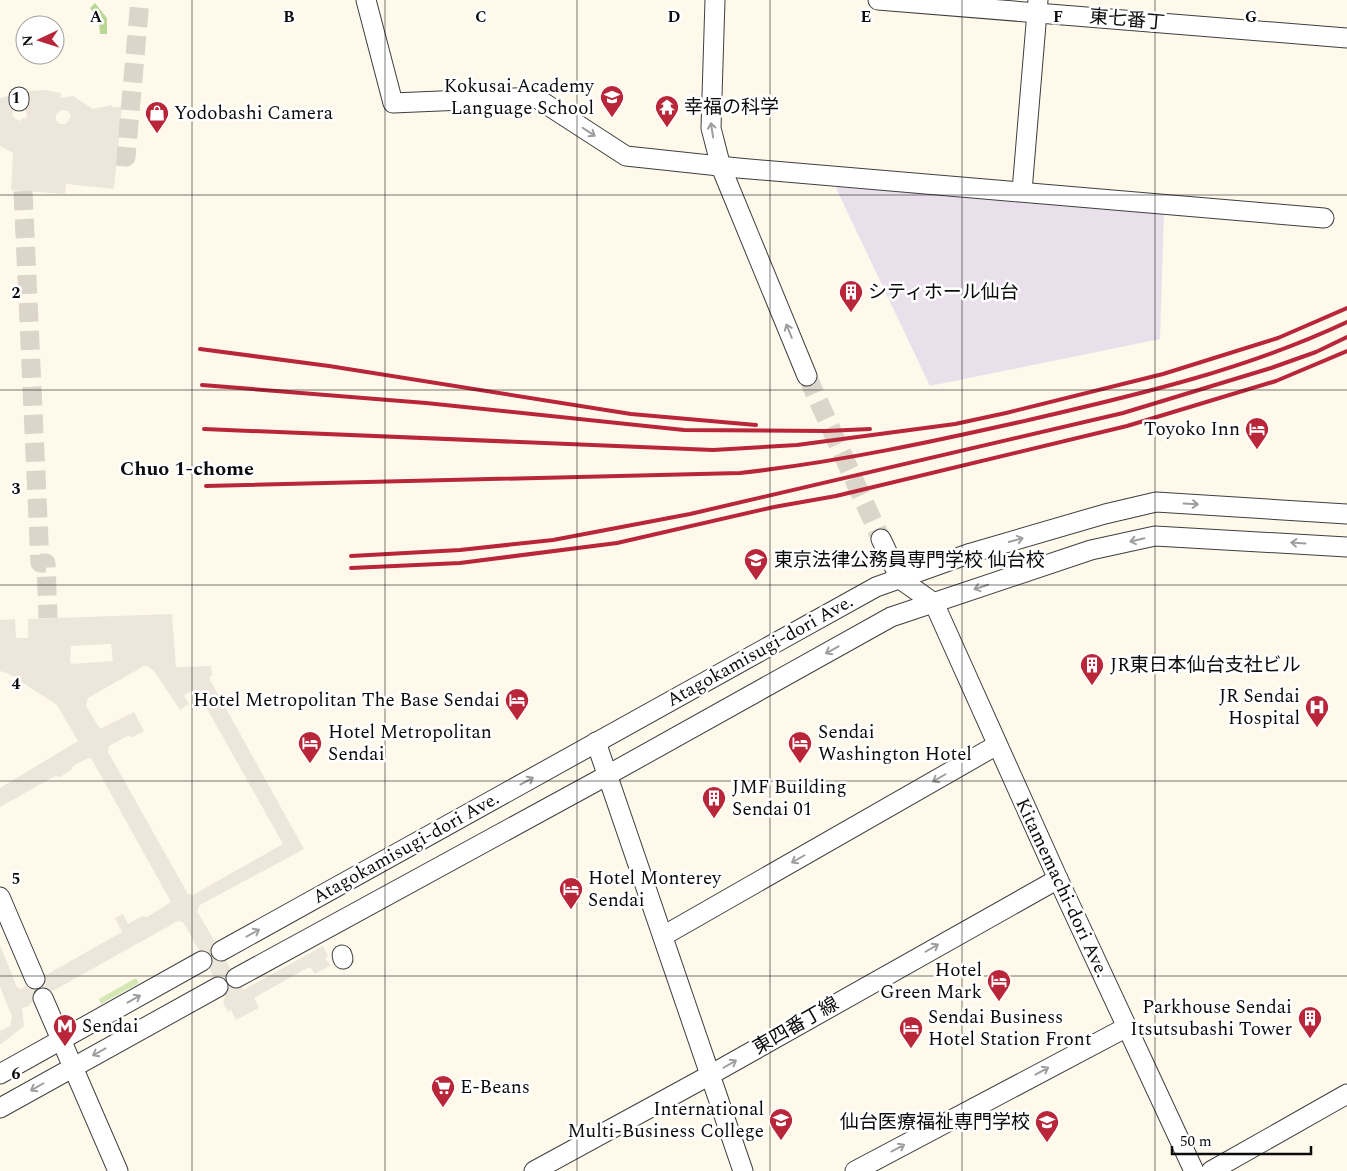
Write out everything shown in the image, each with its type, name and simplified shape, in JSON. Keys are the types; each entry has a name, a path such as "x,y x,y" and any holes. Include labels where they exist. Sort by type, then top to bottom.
{"street":[{"path":"366,0 393,103 535,97 626,156 721,167 1324,218"},
{"path":"715,0 711,128 721,167 807,376"},
{"name":"東七番丁","path":"878,0 1037,6 1347,38"},
{"path":"1022,191 1037,6"},
{"name":"Atagokamisugi-dori Ave.","path":"221,950 876,587 971,553 1105,514 1156,502 1347,514"},
{"name":"Atagokamisugi-dori Ave.","path":"236,978 892,617 1091,550 1155,536 1347,547"},
{"path":"881,539 900,579 934,603"},
{"name":"Kitamemachi-dori Ave.","path":"934,603 1058,879 1194,1171"},
{"path":"596,742 606,776 743,1171"},
{"path":"663,936 997,745"},
{"name":"東四番丁線","path":"535,1171 1058,879"},
{"path":"0,896 36,979"},
{"path":"0,1074 202,961"},
{"path":"0,1108 218,987"},
{"path":"43,998 118,1171"},
{"path":"856,1171 1127,1027"},
{"path":"1211,1171 1347,1094"}],"shaded area":[{"path":"45,90 61,93 60,98 73,96 93,109 112,105 112,107 122,107 114,189 66,184 65,194 11,190 13,153 0,146 0,98 15,94 29,95 29,91","holes":["15,107 25,108 27,115 25,119 23,118 20,121 14,118 12,114","61,110 68,111 71,116 66,124 59,124 56,120 56,115"]},
{"path":"839,186 1164,212 1160,339 930,386 836,188"},
{"path":"172,614 176,667 211,666 212,675 209,678 304,849 200,905 197,911 243,990 323,946 328,956 325,959 331,965 315,974 311,968 307,968 254,998 259,1008 236,1020 231,1010 228,1012 223,1003 225,997 183,922 178,921 31,1003 29,1006 22,1008 24,1026 0,1045 0,1031 10,1026 12,1016 0,987 0,945 17,987 21,989 122,932 115,918 123,914 128,924 142,916 147,917 171,902 91,758 73,766 71,770 60,777 55,776 0,807 0,788 78,741 57,705 9,674 0,671 0,620 15,619 16,638 28,638 28,619","holes":["111,644 113,661 72,664 70,662 71,646","144,666 154,671 180,710 189,704 184,695 196,689 283,844 193,895 188,894 108,752 109,746 127,736 133,737 144,731 134,712 100,729 86,706 88,698"]}],"green space":[{"path":"95,3 107,18 107,34 100,34 99,22 90,8"},
{"path":"136,978 139,983 101,1004 99,999"}],"tunnel":[{"path":"117,156 126,157 140,0"},
{"path":"23,191 40,563 46,563 48,618"},
{"path":"807,376 881,539"}],"railway":[{"path":"204,429 713,450 797,445 955,424 1163,374 1278,338 1347,308"},
{"path":"206,486 740,473 777,468 851,457 924,443 1114,400 1232,367 1309,339 1347,322"},
{"path":"351,556 460,550 553,540 690,514 1123,413 1271,368 1316,352 1347,337"},
{"path":"200,349 329,366 631,414 756,425"},
{"path":"351,568 460,563 617,543 774,507 836,496 1127,426 1276,381 1347,351"},
{"path":"202,385 426,403 684,430 826,431 870,429"}],"place":[{"name":"Kokusai Academy Language School","path":"612,118"},
{"name":"幸福の科学","path":"667,128"},
{"name":"Yodobashi Camera","path":"157,134"},
{"name":"シティホール仙台","path":"851,313"},
{"name":"Toyoko Inn","path":"1257,450"},
{"name":"東京法律公務員専門学校 仙台校","path":"756,581"},
{"name":"JR東日本仙台支社ビル","path":"1092,686"},
{"name":"Hotel Metropolitan The Base Sendai","path":"517,721"},
{"name":"JR Sendai Hospital","path":"1317,728"},
{"name":"Hotel Metropolitan Sendai","path":"310,764"},
{"name":"Sendai Washington Hotel","path":"800,764"},
{"name":"JMF Building Sendai 01","path":"714,819"},
{"name":"Hotel Monterey Sendai","path":"571,910"},
{"name":"Hotel Green Mark","path":"999,1002"},
{"name":"Parkhouse Sendai Itsutsubashi Tower","path":"1310,1039"},
{"name":"Sendai","path":"65,1047"},
{"name":"Sendai Business Hotel Station Front","path":"911,1049"},
{"name":"E-Beans","path":"443,1108"},
{"name":"International Multi-Business College","path":"781,1141"},
{"name":"仙台医療福祉専門学校","path":"1047,1143"}],"district":[{"name":"Chuo 1-chome","path":"187,469"}]}
